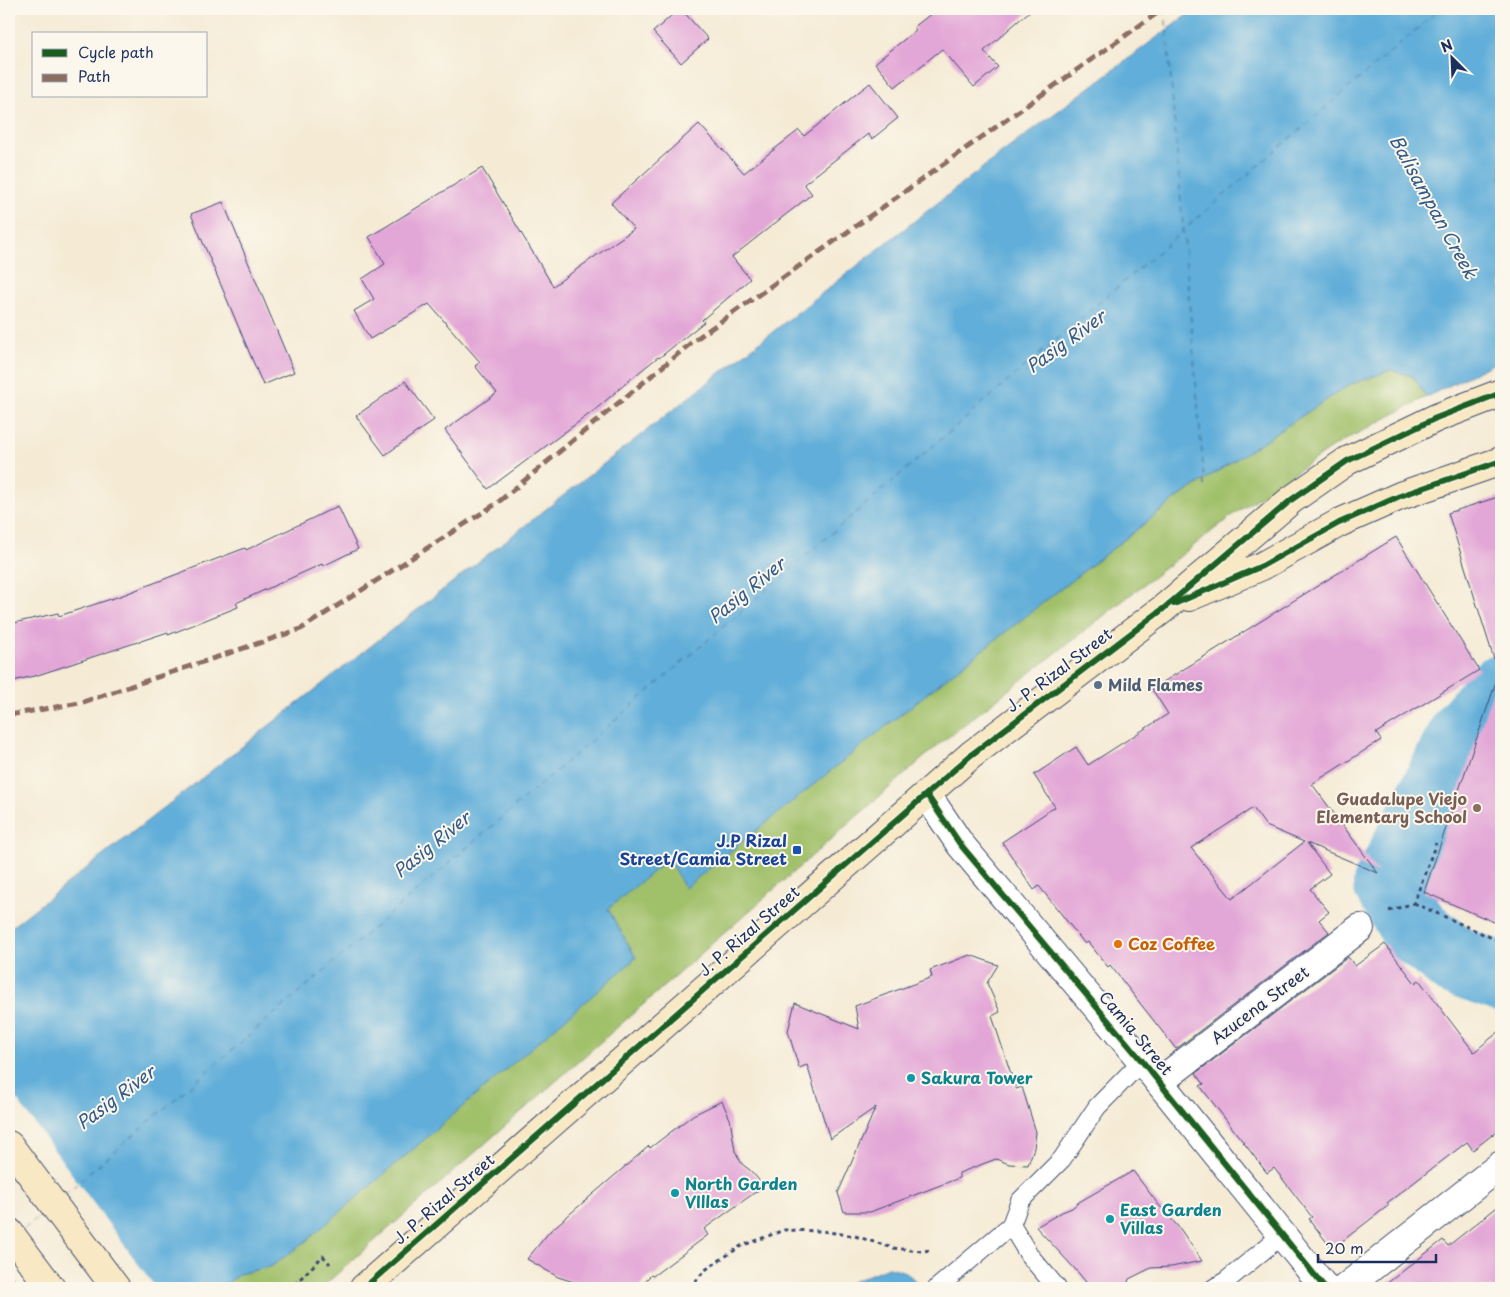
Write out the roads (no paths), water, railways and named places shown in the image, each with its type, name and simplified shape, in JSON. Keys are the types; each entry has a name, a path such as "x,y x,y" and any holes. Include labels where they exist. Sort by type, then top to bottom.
{"main road":[{"name":"J. P. Rizal Street","path":"364,1288 979,749 1163,609 1290,500 1348,461 1436,418 1501,393"},
{"name":"J. P. Rizal Street","path":"1163,609 1262,566 1339,522 1400,496 1501,461"},
{"path":"9,1145 116,1288"},
{"path":"9,1232 51,1288"}],"street":[{"name":"Camia Street","path":"927,794 960,844 1142,1061 1325,1288"},
{"name":"Azucena Street","path":"1159,1082 1360,928"},
{"path":"1345,1288 1501,1165"}],"lane":[{"path":"937,1288 1011,1225 1020,1201 1062,1159 1097,1107 1142,1061"},
{"path":"1011,1225 1029,1255 1057,1288"},
{"path":"1214,1288 1226,1281 1282,1236"}],"water":[{"name":"Pasig River","path":"1195,9 1501,9 1501,360 1426,397 1413,376 1391,370 1349,385 1180,496 945,679 685,888 668,859 608,909 636,958 305,1242 272,1266 239,1274 222,1288 9,1288 9,929 995,158"},
{"path":"888,1267 907,1273 920,1288 837,1288"}],"waterway":[{"name":"Balisampan Creek","path":"1501,689 1465,731 1388,884 1415,929 1455,961 1501,977"}],"place":[{"name":"Mild Flames","path":"1098,685"},
{"name":"Guadalupe Viejo Elementary School","path":"1477,808"},
{"name":"J.P Rizal Street/Camia Street","path":"797,850"},
{"name":"Coz Coffee","path":"1118,944"},
{"name":"Sakura Tower","path":"911,1078"},
{"name":"North Garden VIllas","path":"675,1193"},
{"name":"East Garden Villas","path":"1110,1219"}]}
